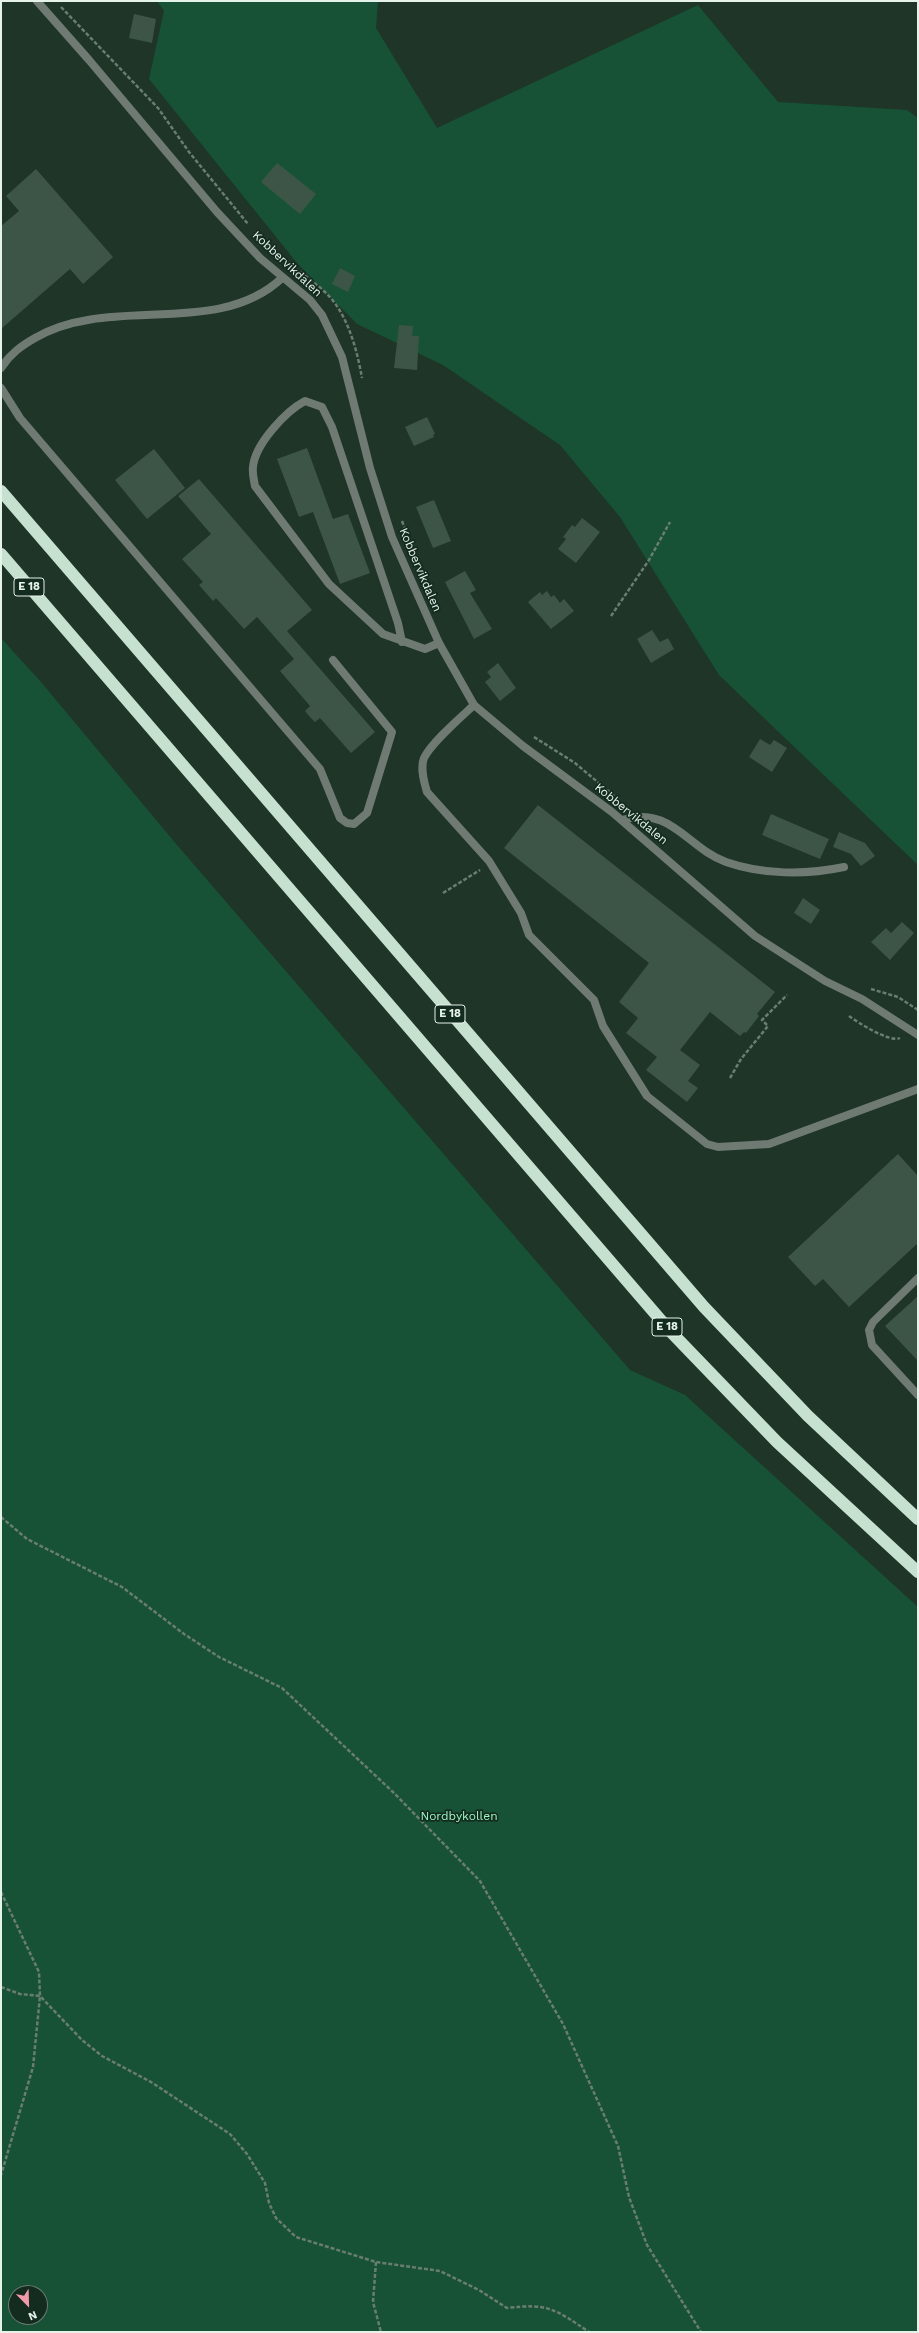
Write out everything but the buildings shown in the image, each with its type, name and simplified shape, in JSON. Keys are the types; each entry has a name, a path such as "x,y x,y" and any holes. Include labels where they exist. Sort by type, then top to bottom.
{"highway":[{"name":"E 18","path":"1,491 704,1307 808,1416 918,1519"},
{"name":"E 18","path":"1,554 671,1332 777,1442 918,1572"},
{"path":"1,565 57,619"}],"street":[{"name":"Kobbervikdalen","path":"36,1 99,72 217,212 282,278 310,300 322,315 336,341 382,508 408,577 439,643 474,706 523,746 622,820 755,936 824,981 862,1000 918,1035"},
{"path":"1,368 7,358 21,346 45,332 68,324 104,316 171,314 230,306 268,292 282,278"},
{"path":"1,388 20,418 320,769 340,818 347,823 354,824 367,813 392,732 332,660"},
{"path":"402,642 398,623 332,427 322,407 305,401 293,407 258,448 252,468 255,486 329,584 383,634 402,642 426,649 439,643"},
{"path":"474,706 445,734 424,759 423,778 427,792 488,861 521,913 529,935 594,1000 603,1026 647,1096 707,1144 718,1147 769,1144 918,1089"},
{"path":"622,820 633,817 649,817 665,822 725,861 750,868 807,873 844,867"},
{"path":"918,1278 873,1322 870,1330 872,1345 918,1395"}],"path":[{"path":"59,5 158,108 189,152 249,226"},
{"path":"258,236 327,295 338,309 352,339 362,381"},
{"path":"401,519 413,551"},
{"path":"611,616 650,560 670,522"},
{"path":"532,736 575,763 616,797 633,817"},
{"path":"443,893 480,871"},
{"path":"864,987 898,997 918,1010"},
{"path":"730,1078 741,1059 768,1026 762,1020 787,995"},
{"path":"849,1016 895,1040 898,1040 910,1029"},
{"path":"1,1517 27,1539 122,1587 184,1634 219,1656 282,1688 394,1793 480,1881 562,2024 618,2146 629,2197 647,2245 701,2332"},
{"path":"1,1892 39,1972 40,1996 33,2067 1,2175"},
{"path":"1,1988 20,1994 40,1996 82,2040 102,2056 151,2082 230,2134 247,2154 265,2183 269,2203 276,2218 296,2237 376,2262 440,2272 479,2290 507,2308 532,2305 558,2311 589,2332"},
{"path":"376,2262 373,2302 381,2332"}],"green space":[{"path":"157,1 378,1 376,28 437,128 698,5 778,102 907,110 918,118 918,865 719,675 620,517 560,445 443,365 357,324 297,263 149,79 164,11"},
{"name":"Nordbykollen","path":"1,638 41,682 177,845 630,1370 685,1395 918,1607 918,2332 1,2332"}]}
